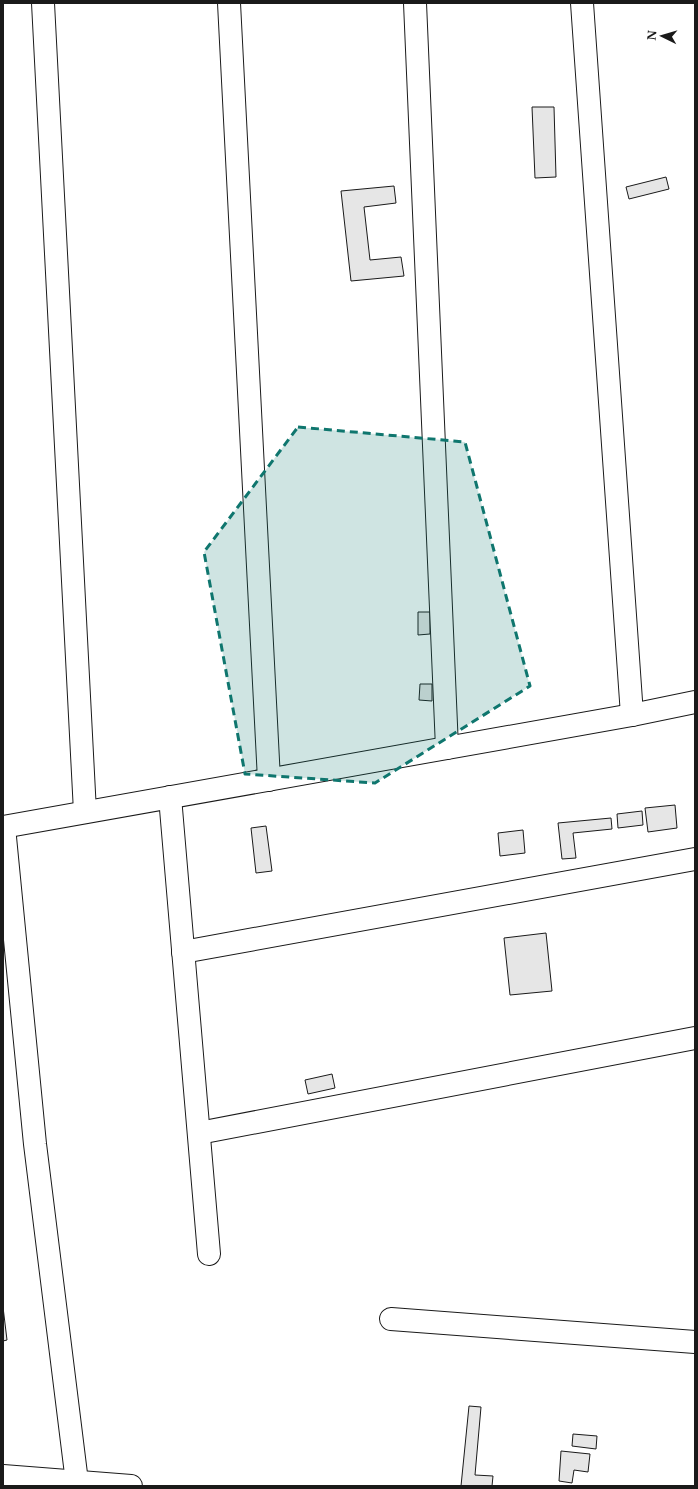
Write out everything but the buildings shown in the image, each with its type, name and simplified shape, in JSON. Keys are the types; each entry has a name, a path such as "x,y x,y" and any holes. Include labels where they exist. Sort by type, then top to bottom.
{"street":[{"path":"44,3 85,812"},
{"path":"229,3 269,780"},
{"path":"415,3 447,748"},
{"path":"582,3 632,715"},
{"path":"78,1482 35,1144 3,827 632,715 695,702"},
{"path":"170,797 210,1254"},
{"path":"183,952 695,860"},
{"path":"199,1133 695,1038"},
{"path":"391,1319 695,1342"},
{"path":"3,1476 131,1486"}],"highlighted area":[{"path":"298,427 465,442 530,686 375,783 245,774 204,552"}]}
